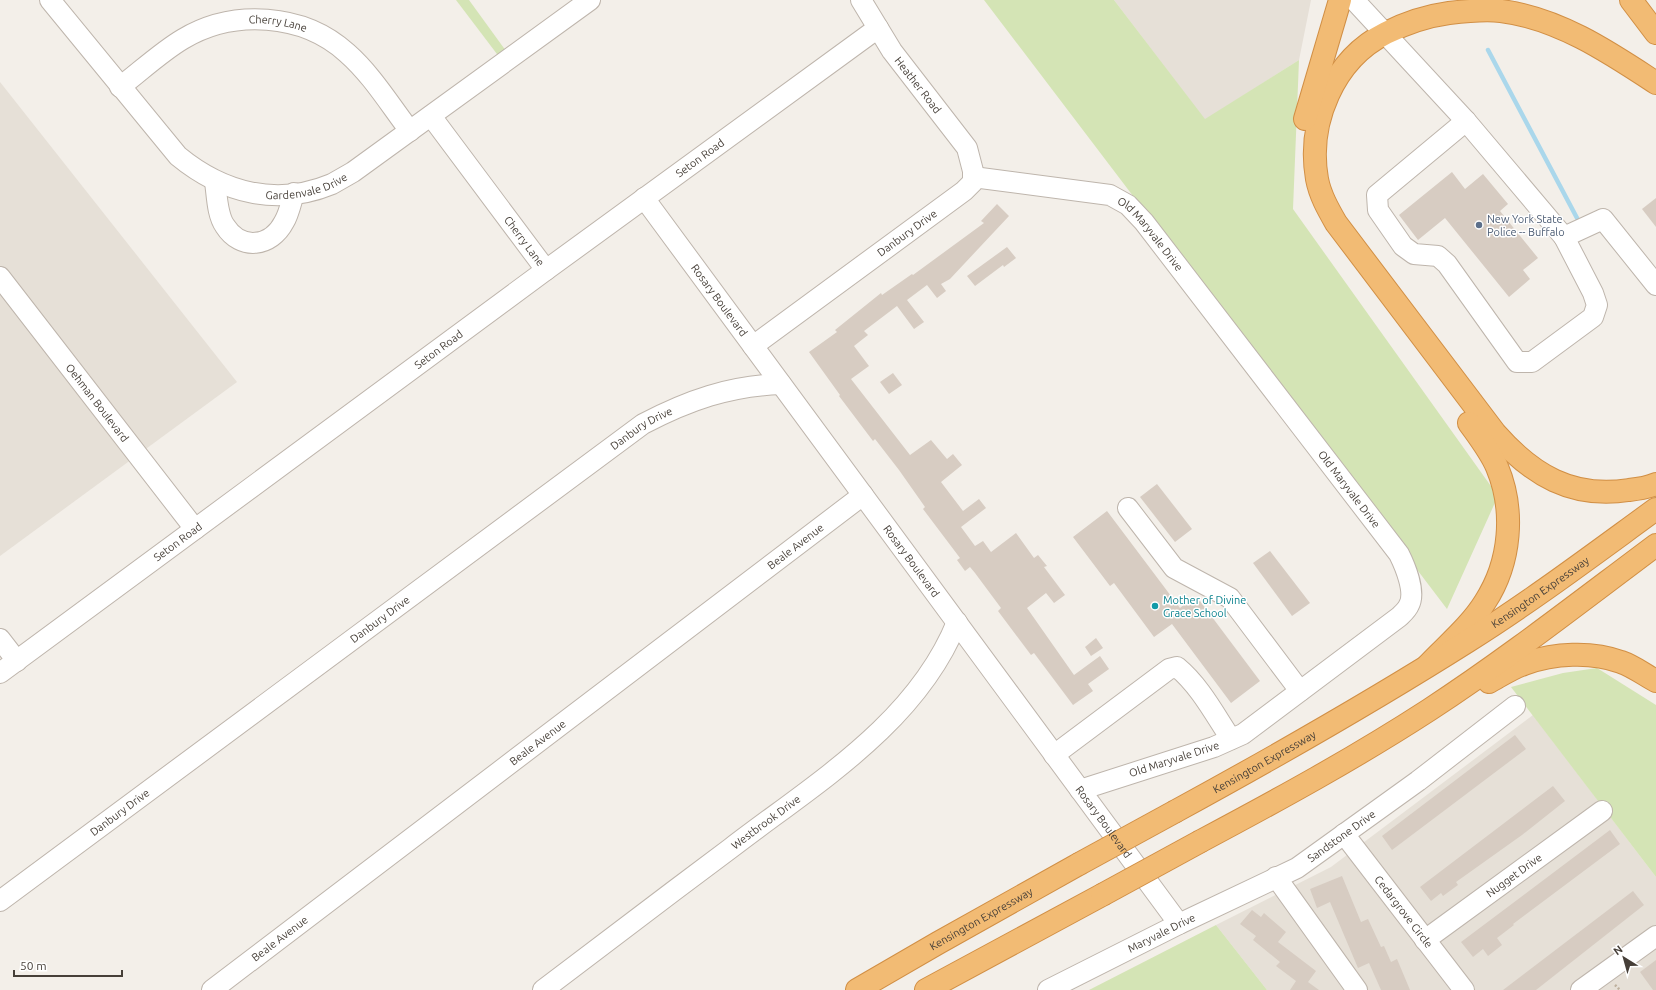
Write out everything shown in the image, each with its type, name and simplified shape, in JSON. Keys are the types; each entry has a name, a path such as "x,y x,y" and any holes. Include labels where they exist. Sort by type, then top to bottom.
{"highway":[{"path":"1340,0 1305,116 1302,142 1302,167 1306,187 1315,210 1324,226 1488,449 1497,466 1506,490 1509,508 1508,535 1504,557 1496,581 1489,595 1470,622 1428,665"},
{"path":"1631,0 1656,33"},
{"path":"1656,83 1615,56 1560,28 1532,17 1500,11 1466,11 1436,15 1405,24 1385,33 1355,56 1338,76 1327,97 1318,122 1315,143 1317,180 1322,198 1336,223 1495,433 1512,453 1557,483 1586,491 1621,491 1656,484"},
{"name":"Kensington Expressway","path":"857,990 1079,864 1264,763 1469,641 1569,573 1656,509"},
{"path":"926,990 1361,753 1430,710 1656,545"},
{"path":"1430,710 1524,664 1546,658 1563,656 1599,657 1621,662 1656,681"}],"street":[{"name":"Gardenvale Drive","path":"50,0 178,156 193,169 215,182 236,190 260,194 309,191 337,181 354,172 590,0"},
{"name":"Heather Road","path":"861,0 892,51 967,148 973,174"},
{"path":"1354,0 1466,121 1564,237 1593,293 1597,305 1593,317 1532,362 1517,362 1447,264 1438,256 1414,254 1403,246 1378,210 1377,195 1466,121"},
{"name":"Cherry Lane","path":"120,87 167,50 183,39 205,28 247,19 267,19 286,22 309,30 331,41 346,52 360,66 410,131"},
{"name":"Seton Road","path":"0,673 644,198 878,28"},
{"name":"Cherry Lane","path":"431,116 546,270"},
{"name":"Danbury Drive","path":"754,346 964,191 973,182 973,174"},
{"name":"Old Maryvale Drive","path":"973,174 1110,195 1128,206 1144,222 1399,554 1411,589 1410,605 1399,617 1243,734 1214,747 1080,790"},
{"path":"215,182 220,214 224,226 232,235 242,242 253,244 266,240 276,233 284,222 294,193"},
{"name":"Rosary Boulevard","path":"644,198 1179,924"},
{"path":"1564,237 1603,220 1656,284"},
{"name":"Oehman Boulevard","path":"0,277 195,529"},
{"name":"Danbury Drive","path":"0,901 643,424 700,398 730,389 781,384"},
{"name":"Beale Avenue","path":"212,990 863,495"},
{"path":"1128,508 1174,568 1230,598 1300,691"},
{"name":"Westbrook Drive","path":"542,990 814,786 864,745 889,722 917,690 944,651 957,622"},
{"path":"0,639 17,661"},
{"path":"1054,755 1169,669 1177,667 1186,674 1203,696 1231,739"},
{"name":"Sandstone Drive","path":"1276,877 1297,868 1418,781 1515,706"},
{"name":"Nugget Drive","path":"1425,940 1602,811"},
{"name":"Cedargrove Circle","path":"1344,834 1464,990"},
{"path":"1276,877 1357,990"},
{"name":"Maryvale Drive","path":"1048,990 1276,877"},
{"path":"1581,990 1656,936"}],"shaded area":[{"path":"1114,0 1311,0 1299,60 1205,120"},
{"path":"0,82 237,382 0,556"},
{"path":"1533,715 1656,877 1656,990 1267,990 1216,925 1331,867"}],"green space":[{"path":"456,0 469,0 506,51 500,58"},
{"path":"984,0 1114,0 1205,119 1299,60 1293,209 1498,496 1447,609"},
{"path":"1597,668 1656,705 1656,877 1511,687 1563,673"},
{"path":"1216,925 1267,990 1089,990"}],"building":[{"path":"1452,172 1465,189 1483,174 1508,204 1500,211 1538,258 1523,270 1530,279 1509,297 1445,218 1418,240 1399,215"},
{"path":"1656,198 1656,227 1642,209"},
{"path":"997,204 1009,216 950,279 941,284 946,291 937,298 927,285 907,300 924,322 914,329 897,306 864,331 868,335 854,346 869,366 851,379 910,455 931,440 947,459 953,454 962,465 941,482 963,511 979,499 986,508 961,527 975,546 983,541 991,552 1016,533 1034,558 1038,555 1047,566 1044,567 1065,595 1054,603 1046,593 1027,608 1074,675 1100,656 1109,669 1088,684 1093,691 1073,705 1034,653 1031,655 998,611 1001,608 975,573 970,567 965,571 957,560 960,558 923,509 925,507 899,470 875,439 873,441 839,396 840,395 809,352 837,332 835,330 881,293 882,295 912,274 913,275 984,223 981,221"},
{"path":"1007,247 1016,258 1004,267 1003,265 975,286 967,276"},
{"path":"893,373 902,385 889,394 880,382"},
{"path":"1157,484 1192,529 1175,542 1140,497"},
{"name":"Mother of Divine Grace School","path":"1107,511 1180,608 1191,599 1195,604 1200,601 1260,681 1231,703 1172,624 1154,637 1114,583 1110,586 1073,537"},
{"path":"1270,551 1310,603 1292,616 1253,563"},
{"path":"1096,638 1103,648 1091,656 1085,647"},
{"path":"1515,735 1526,749 1392,850 1382,836"},
{"path":"1553,786 1565,801 1522,835 1456,882 1458,885 1443,896 1441,893 1431,901 1420,887"},
{"path":"1610,830 1620,844 1513,924 1514,925 1497,938 1502,945 1488,956 1483,949 1473,957 1461,942"},
{"path":"1342,876 1361,922 1368,919 1381,947 1384,946 1391,962 1397,959 1410,990 1381,990 1369,963 1358,968 1330,902 1317,908 1310,889"},
{"path":"1633,891 1644,905 1536,990 1503,990"},
{"path":"1252,910 1261,917 1264,913 1286,932 1278,942 1316,971 1308,982 1319,990 1290,990 1296,981 1276,966 1280,962 1253,940 1256,936 1240,924"},
{"path":"1656,960 1656,990 1653,990 1640,972"}],"waterway":[{"path":"1488,50 1577,218"}],"place":[{"name":"New York State Police -- Buffalo","path":"1479,225"},
{"name":"Mother of Divine Grace School","path":"1155,606"}]}
